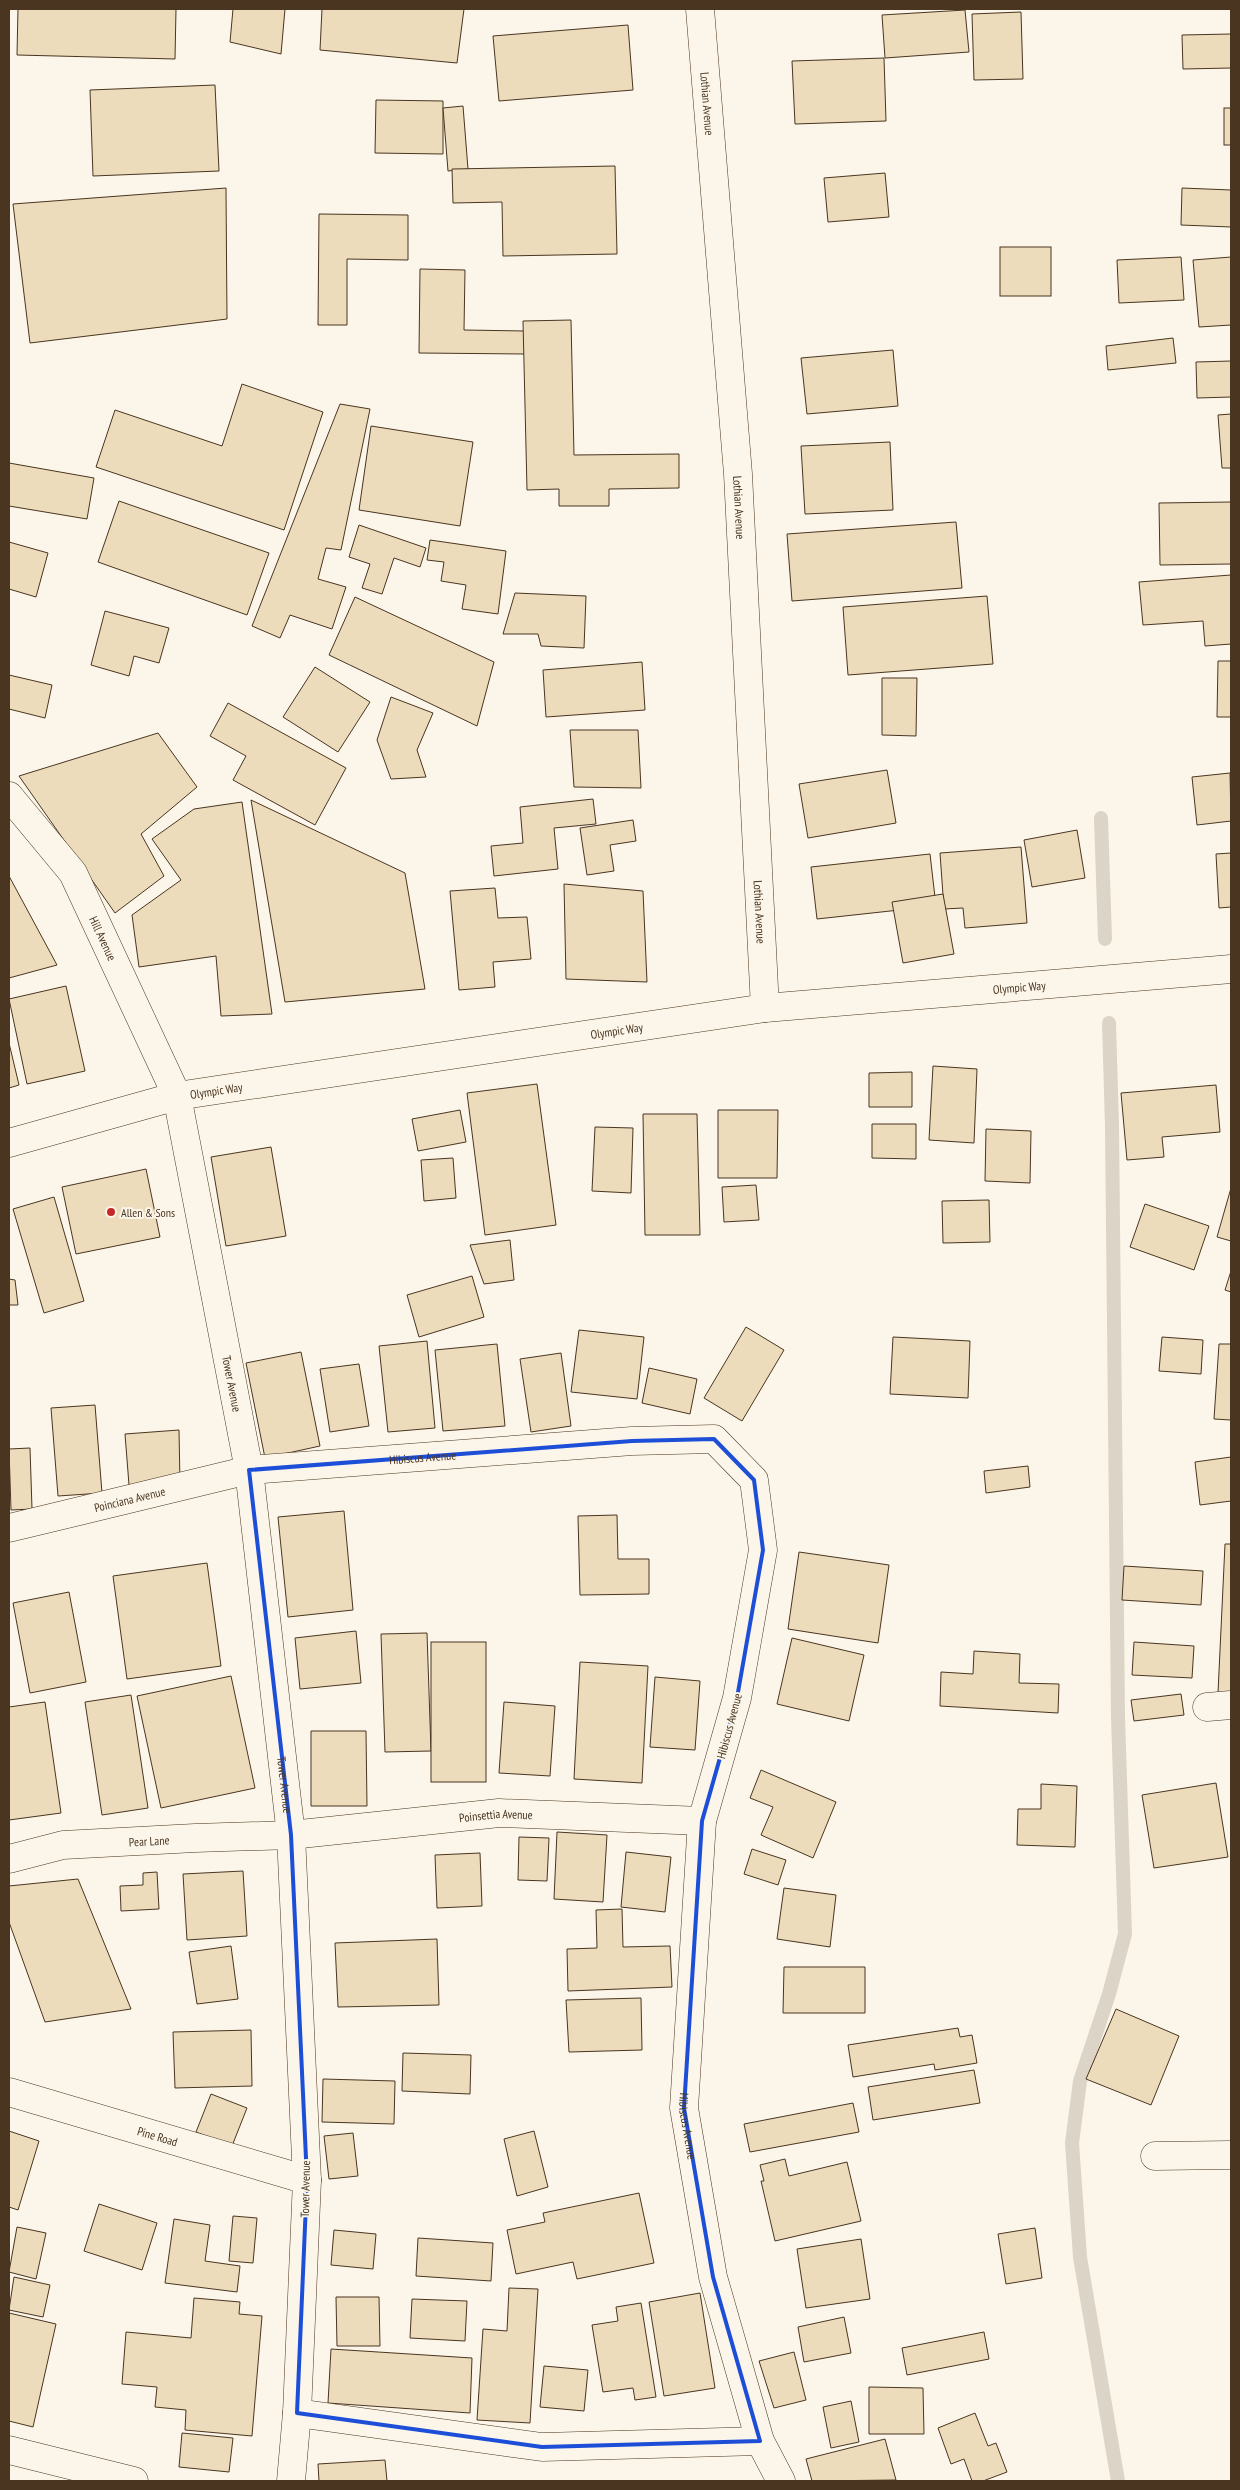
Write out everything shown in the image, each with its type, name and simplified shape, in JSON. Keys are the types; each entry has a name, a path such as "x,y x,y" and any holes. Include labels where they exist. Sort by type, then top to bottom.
{"street":[{"name":"Lothian Avenue","path":"700,9 738,474 765,1008"},
{"name":"Hill Avenue","path":"9,796 73,872 177,1096"},
{"name":"Olympic Way","path":"9,1143 177,1096 765,1008 1231,969"},
{"name":"Tower Avenue","path":"177,1096 249,1470 291,1835 307,2180 297,2413 291,2481"},
{"name":"Hibiscus Avenue","path":"249,1470 632,1441 714,1439 754,1480 763,1550 738,1698 702,1821 684,2108 713,2277 760,2440 782,2481"},
{"name":"Poinciana Avenue","path":"9,1528 249,1470"},
{"name":"Poinsettia Avenue","path":"291,1835 499,1813 702,1821"},
{"name":"Pear Lane","path":"9,1859 63,1845 291,1835"},
{"name":"Pine Road","path":"9,2092 307,2180"},
{"path":"1155,2156 1231,2155"},
{"path":"297,2413 542,2447 760,2440"},
{"path":"9,2450 134,2481"}],"highlighted area":[{"path":"714,1439 754,1480 763,1550 737,1698 702,1821 684,2108 713,2277 760,2441 542,2447 297,2413 307,2180 291,1835 249,1470 632,1441"}],"building":[{"path":"18,9 176,9 175,59 17,55"},
{"path":"233,9 285,9 281,54 230,42"},
{"path":"322,9 464,9 457,63 320,50"},
{"path":"965,10 969,52 885,58 882,15"},
{"path":"1021,12 1023,79 974,80 972,14"},
{"path":"628,25 633,90 499,101 493,36"},
{"path":"1231,34 1231,68 1183,69 1182,35"},
{"path":"884,58 886,121 795,124 792,61"},
{"path":"215,85 219,171 93,176 90,90"},
{"path":"376,100 443,101 443,154 375,153"},
{"path":"463,106 468,169 448,171 443,108"},
{"path":"1224,108 1231,108 1231,145 1224,145"},
{"path":"615,166 617,254 503,256 502,202 453,203 452,169"},
{"path":"885,173 889,217 828,222 824,178"},
{"path":"226,188 227,319 30,343 13,204"},
{"path":"1182,188 1231,190 1231,227 1181,225"},
{"path":"319,214 408,215 408,260 347,259 347,325 318,325"},
{"path":"1000,247 1051,247 1051,296 1000,296"},
{"path":"1181,257 1184,300 1119,303 1117,260"},
{"path":"1231,257 1231,325 1199,327 1193,260"},
{"path":"420,269 465,270 464,330 525,331 525,354 419,353"},
{"path":"571,320 574,455 679,454 679,488 609,489 609,506 559,506 559,489 527,490 523,321"},
{"path":"1173,338 1176,363 1108,370 1106,346"},
{"path":"893,350 898,406 807,414 801,358"},
{"path":"1231,361 1231,397 1197,398 1196,362"},
{"path":"242,384 323,412 284,530 96,467 115,410 222,446"},
{"path":"340,404 370,409 341,550 326,548 318,579 346,587 332,629 290,615 280,638 252,626"},
{"path":"1231,414 1231,468 1222,468 1218,415"},
{"path":"371,426 473,442 460,526 359,510"},
{"path":"890,442 893,510 805,514 801,446"},
{"path":"9,463 94,478 87,519 9,506"},
{"path":"119,501 269,553 247,615 98,562"},
{"path":"1231,502 1231,564 1160,565 1159,503"},
{"path":"956,522 962,588 792,601 787,534"},
{"path":"359,525 426,548 420,567 394,558 382,594 362,588 370,564 349,557"},
{"path":"430,540 506,551 498,614 462,609 466,585 441,581 444,562 427,560"},
{"path":"9,542 48,553 36,597 9,589"},
{"path":"1231,575 1231,644 1205,646 1203,621 1143,625 1139,582"},
{"path":"515,593 586,596 584,648 541,646 538,634 503,634"},
{"path":"987,596 993,664 848,675 843,607"},
{"path":"355,597 494,662 477,726 329,655"},
{"path":"105,611 169,628 159,663 134,656 129,676 91,665"},
{"path":"1218,661 1231,661 1231,717 1217,717"},
{"path":"642,662 645,710 546,717 543,670"},
{"path":"315,667 370,702 338,752 283,717"},
{"path":"9,675 52,685 45,718 9,709"},
{"path":"882,678 917,678 916,736 882,735"},
{"path":"391,697 433,713 417,750 426,777 391,779 377,740"},
{"path":"228,703 346,768 315,825 233,780 246,756 210,736"},
{"path":"570,730 638,730 641,788 574,787"},
{"path":"158,733 197,787 141,834 164,876 115,913 19,776"},
{"path":"887,770 896,823 808,838 799,784"},
{"path":"1230,773 1231,821 1197,825 1192,777"},
{"path":"593,799 596,824 554,828 558,869 494,876 491,846 523,843 520,807"},
{"path":"251,800 405,873 425,989 285,1002"},
{"path":"242,802 272,1014 221,1016 216,956 139,967 132,915 181,880 152,839 194,809"},
{"path":"633,820 636,841 610,845 614,871 587,875 580,828"},
{"path":"1077,830 1085,878 1032,887 1024,840"},
{"path":"1021,847 1027,923 965,928 963,908 944,909 940,853"},
{"path":"1231,853 1231,907 1219,908 1216,854"},
{"path":"930,854 936,906 817,919 811,867"},
{"path":"9,876 57,965 9,978"},
{"path":"564,884 643,891 647,982 566,979"},
{"path":"495,888 498,918 527,917 531,959 493,962 495,987 459,990 450,891"},
{"path":"943,894 954,954 903,963 892,902"},
{"path":"66,986 85,1071 27,1084 9,999"},
{"path":"9,1043 19,1085 9,1088"},
{"path":"933,1066 977,1069 974,1143 929,1140"},
{"path":"912,1072 912,1107 869,1107 869,1073"},
{"path":"537,1084 556,1225 485,1235 467,1093"},
{"path":"1216,1085 1220,1132 1162,1137 1164,1157 1127,1160 1121,1093"},
{"path":"460,1110 466,1142 418,1151 412,1119"},
{"path":"718,1110 778,1110 777,1178 718,1178"},
{"path":"643,1114 697,1114 700,1235 645,1235"},
{"path":"872,1124 916,1124 916,1159 872,1158"},
{"path":"595,1127 633,1128 631,1193 592,1191"},
{"path":"986,1129 1031,1131 1030,1183 985,1181"},
{"path":"271,1147 286,1236 226,1246 211,1157"},
{"path":"453,1158 456,1198 424,1201 421,1160"},
{"name":"Allen & Sons","path":"146,1169 160,1237 76,1254 62,1187"},
{"path":"756,1185 759,1220 724,1222 722,1187"},
{"path":"1231,1188 1231,1241 1217,1237"},
{"path":"54,1197 84,1301 44,1313 13,1209"},
{"path":"989,1200 990,1242 943,1243 942,1201"},
{"path":"1145,1204 1209,1226 1194,1270 1130,1247"},
{"path":"510,1240 514,1280 484,1284 470,1245"},
{"path":"1231,1271 1231,1292 1225,1290"},
{"path":"472,1276 484,1317 419,1337 407,1295"},
{"path":"9,1279 15,1280 18,1305 9,1305"},
{"path":"746,1327 784,1350 742,1421 704,1398"},
{"path":"579,1330 644,1337 637,1399 571,1392"},
{"path":"893,1337 970,1341 968,1398 890,1394"},
{"path":"1162,1337 1203,1340 1201,1374 1159,1371"},
{"path":"427,1341 435,1428 388,1432 379,1346"},
{"path":"497,1344 505,1426 443,1431 435,1350"},
{"path":"1219,1344 1231,1344 1231,1420 1214,1419"},
{"path":"301,1352 320,1446 265,1458 246,1363"},
{"path":"561,1353 571,1426 531,1432 520,1359"},
{"path":"359,1364 369,1426 330,1432 320,1369"},
{"path":"649,1368 697,1379 690,1414 642,1403"},
{"path":"95,1405 102,1493 58,1496 51,1408"},
{"path":"179,1430 180,1484 150,1488 129,1485 125,1434"},
{"path":"30,1448 32,1509 11,1510 9,1449"},
{"path":"1231,1457 1231,1501 1200,1505 1195,1462"},
{"path":"1028,1466 1030,1487 986,1493 984,1471"},
{"path":"344,1511 353,1610 288,1617 278,1517"},
{"path":"617,1515 618,1559 649,1559 649,1594 580,1595 578,1516"},
{"path":"1225,1544 1231,1544 1231,1694 1218,1693"},
{"path":"799,1552 889,1565 878,1643 788,1629"},
{"path":"207,1563 221,1666 127,1679 113,1576"},
{"path":"1124,1566 1203,1571 1201,1605 1122,1600"},
{"path":"69,1592 86,1682 30,1693 13,1603"},
{"path":"356,1631 361,1683 300,1689 295,1638"},
{"path":"427,1633 431,1751 385,1752 381,1634"},
{"path":"792,1638 864,1655 849,1721 777,1704"},
{"path":"431,1642 486,1642 486,1782 431,1782"},
{"path":"1134,1642 1194,1646 1192,1678 1132,1675"},
{"path":"974,1651 1020,1654 1019,1683 1059,1684 1058,1713 940,1706 941,1672 973,1674"},
{"path":"580,1662 648,1666 642,1783 574,1779"},
{"path":"231,1676 255,1788 161,1808 137,1696"},
{"path":"655,1677 700,1681 695,1750 650,1747"},
{"path":"1181,1694 1184,1715 1134,1721 1131,1700"},
{"path":"131,1695 148,1808 102,1815 85,1702"},
{"path":"45,1702 61,1813 9,1820 9,1707"},
{"path":"504,1702 555,1706 550,1776 499,1773"},
{"path":"311,1731 366,1731 367,1806 311,1806"},
{"path":"761,1770 836,1802 813,1858 761,1835 773,1807 750,1798"},
{"path":"1216,1783 1228,1857 1154,1868 1142,1795"},
{"path":"1041,1784 1077,1786 1075,1847 1017,1845 1018,1809 1041,1809"},
{"path":"557,1832 607,1835 603,1902 554,1899"},
{"path":"519,1837 549,1838 547,1881 518,1880"},
{"path":"752,1849 786,1860 778,1885 744,1874"},
{"path":"626,1852 671,1857 665,1912 621,1907"},
{"path":"480,1853 482,1906 437,1908 435,1855"},
{"path":"243,1871 247,1936 187,1940 183,1874"},
{"path":"157,1872 159,1909 121,1911 120,1886 143,1885 143,1873"},
{"path":"78,1879 131,2009 45,2022 9,1922 9,1886"},
{"path":"784,1888 836,1895 830,1947 777,1939"},
{"path":"622,1909 623,1947 670,1946 672,1987 568,1991 567,1949 597,1948 596,1910"},
{"path":"437,1939 439,2005 338,2007 335,1943"},
{"path":"231,1946 238,1999 197,2004 189,1952"},
{"path":"784,1967 865,1967 865,2013 783,2013"},
{"path":"641,1998 642,2050 569,2052 566,2000"},
{"path":"1116,2009 1179,2036 1151,2105 1086,2079"},
{"path":"958,2028 960,2037 972,2035 977,2063 935,2070 934,2064 853,2077 848,2045"},
{"path":"251,2030 252,2086 175,2088 173,2032"},
{"path":"403,2053 471,2055 470,2094 402,2091"},
{"path":"974,2070 980,2103 873,2120 868,2087"},
{"path":"323,2079 395,2081 394,2124 322,2122"},
{"path":"211,2094 247,2108 232,2146 196,2132"},
{"path":"853,2103 859,2132 750,2152 744,2124"},
{"path":"9,2131 39,2141 18,2210 9,2207"},
{"path":"534,2131 548,2187 517,2196 504,2139"},
{"path":"353,2133 358,2176 329,2179 324,2136"},
{"path":"785,2159 789,2176 847,2162 861,2221 775,2241 761,2181 764,2181 760,2165"},
{"path":"639,2193 654,2263 577,2279 573,2262 516,2274 507,2230 545,2222 543,2213"},
{"path":"99,2204 157,2223 142,2270 84,2251"},
{"path":"233,2216 257,2218 253,2263 229,2261"},
{"path":"174,2219 210,2225 205,2261 240,2266 237,2292 165,2283"},
{"path":"17,2227 46,2233 36,2279 9,2272"},
{"path":"1035,2228 1042,2278 1006,2284 998,2234"},
{"path":"334,2230 376,2234 373,2269 331,2265"},
{"path":"418,2238 493,2243 491,2281 416,2276"},
{"path":"861,2239 870,2299 806,2308 797,2249"},
{"path":"14,2277 50,2285 43,2317 9,2310"},
{"path":"509,2288 538,2289 530,2423 477,2420 483,2329 507,2331"},
{"path":"700,2293 715,2388 664,2396 649,2302"},
{"path":"336,2297 379,2297 380,2346 337,2346"},
{"path":"194,2298 240,2302 239,2314 262,2316 252,2436 185,2430 186,2410 155,2407 157,2387 122,2384 126,2332 191,2338"},
{"path":"412,2299 467,2301 465,2341 410,2338"},
{"path":"641,2303 656,2397 635,2400 633,2388 603,2392 592,2325 618,2321 616,2307"},
{"path":"9,2313 56,2324 33,2427 9,2421"},
{"path":"844,2317 851,2353 804,2362 798,2327"},
{"path":"984,2332 989,2359 907,2375 902,2348"},
{"path":"331,2349 472,2358 470,2413 328,2403"},
{"path":"794,2352 806,2400 774,2408 759,2361"},
{"path":"544,2366 588,2370 584,2411 540,2407"},
{"path":"869,2387 923,2388 924,2434 869,2434"},
{"path":"851,2401 859,2442 831,2448 823,2407"},
{"path":"975,2413 988,2446 996,2443 1007,2472 983,2481 972,2481 964,2459 951,2464 938,2428"},
{"path":"182,2433 233,2438 229,2472 179,2467"},
{"path":"885,2439 896,2480 812,2481 806,2459"},
{"path":"385,2460 387,2481 319,2481 318,2464"}],"waterway":[{"path":"1101,818 1105,939"},
{"path":"1109,1023 1112,1126 1118,1717 1125,1934 1109,1994 1080,2081 1072,2143 1080,2257 1118,2481"}],"place":[{"name":"Allen & Sons","path":"111,1212"}]}
